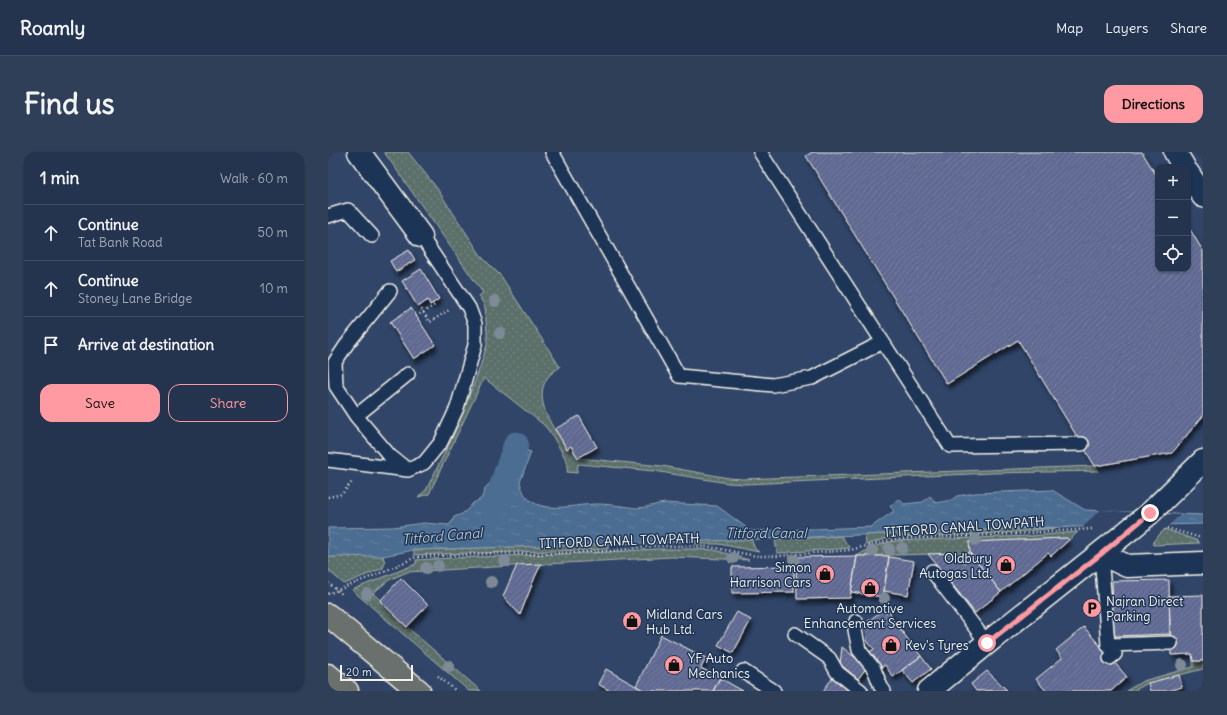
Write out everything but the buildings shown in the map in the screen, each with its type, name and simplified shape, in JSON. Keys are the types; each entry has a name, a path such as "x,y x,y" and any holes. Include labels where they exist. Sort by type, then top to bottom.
{"highway":[{"path":"328,615 419,691"},
{"path":"328,675 347,691"}],"street":[{"path":"360,152 421,236"},
{"path":"1175,152 1182,164"},
{"path":"1191,178 1203,196"},
{"path":"929,691 1150,513 1203,461"},
{"path":"1101,554 1127,566 1203,563"}],"lane":[{"path":"552,152 679,376 773,385 812,378 883,342"},
{"path":"760,152 950,446 1082,444"},
{"path":"328,216 348,210 372,236"},
{"path":"328,460 408,470 424,463 440,442 457,408 475,345 475,324 469,308 421,236"},
{"path":"390,291 347,344 335,362 336,386 356,416 390,456 408,470"},
{"path":"356,416 408,374"},
{"path":"1101,554 1108,645 1115,654 1110,658"},
{"path":"932,571 987,643"},
{"path":"856,621 855,630 860,650 874,670 884,691"},
{"path":"795,634 829,658 837,672 861,691"},
{"path":"1108,645 1157,639 1171,643"},
{"path":"743,671 774,691"}],"path":[{"path":"416,316 435,305 433,303"},
{"path":"419,306 430,322 450,309"},
{"path":"1166,527 1203,539"},
{"name":"TITFORD CANAL TOWPATH","path":"328,594 416,557 502,553 533,554 610,551 653,546 710,547 756,556 778,556 850,550 894,539 1071,530"}],"green space":[{"path":"384,152 408,152 436,187 482,257 501,276 560,367 548,377 543,386 543,405 546,414 566,449 571,446 578,458 662,466 742,479 1095,466 1099,471 993,473 746,484 728,483 654,471 578,464 577,473 567,472 568,463 552,435 544,425 484,378 429,494 418,497 426,490 454,434 477,376 487,345 485,307 479,296 483,293"},
{"path":"1069,527 1004,533 894,537 866,545 865,535"},
{"path":"1165,529 1200,543 1153,545 1154,540"},
{"path":"1078,532 1069,540 1067,538 970,542 970,553 857,556 884,543 894,541 1031,536"},
{"path":"841,536 850,548 777,553 775,539"},
{"path":"751,539 755,549 759,552 719,544 695,544 693,541"},
{"path":"608,544 608,549 414,555 414,550"},
{"path":"657,549 714,550 749,560 671,557 407,572 389,580 373,593 407,627 481,691 469,691 352,590 416,564 416,560 597,553"},
{"path":"383,556 385,563 383,568 344,584 328,570 328,557"},
{"path":"1193,661 1203,661 1203,669 1148,683 1133,691 1126,691 1143,681 1193,667"}],"water":[{"name":"Titford Canal","path":"522,449 531,452 520,482 524,494 531,501 541,506 563,507 600,504 637,508 665,503 717,506 751,531 871,527 894,511 890,506 899,499 904,504 923,502 930,496 936,503 951,500 957,496 975,493 1052,490 1085,510 1203,515 1203,524 1031,528 738,540 414,550 383,556 328,557 328,528 393,527 424,523 448,525 452,522 454,517 462,514 473,503 481,499 486,487 492,481 499,479 512,480 514,477 515,463"}],"pier":[{"path":"1100,510 1180,515 1167,527 1081,529"},
{"path":"328,588 442,691 357,691 328,667"}],"waterway":[{"path":"493,511 516,444"}],"place":[{"name":"Oldbury Autogas Ltd.","path":"1006,565"},
{"name":"Simon Harrison Cars","path":"825,574"},
{"name":"Automotive Enhancement Services","path":"870,588"},
{"name":"Najran Direct Parking","path":"1092,608"},
{"name":"Midland Cars Hub Ltd.","path":"632,621"},
{"name":"Kev's Tyres","path":"891,645"},
{"name":"YF Auto Mechanics","path":"674,665"}],"route":[{"path":"987,643 1101,554 1150,513"}]}
